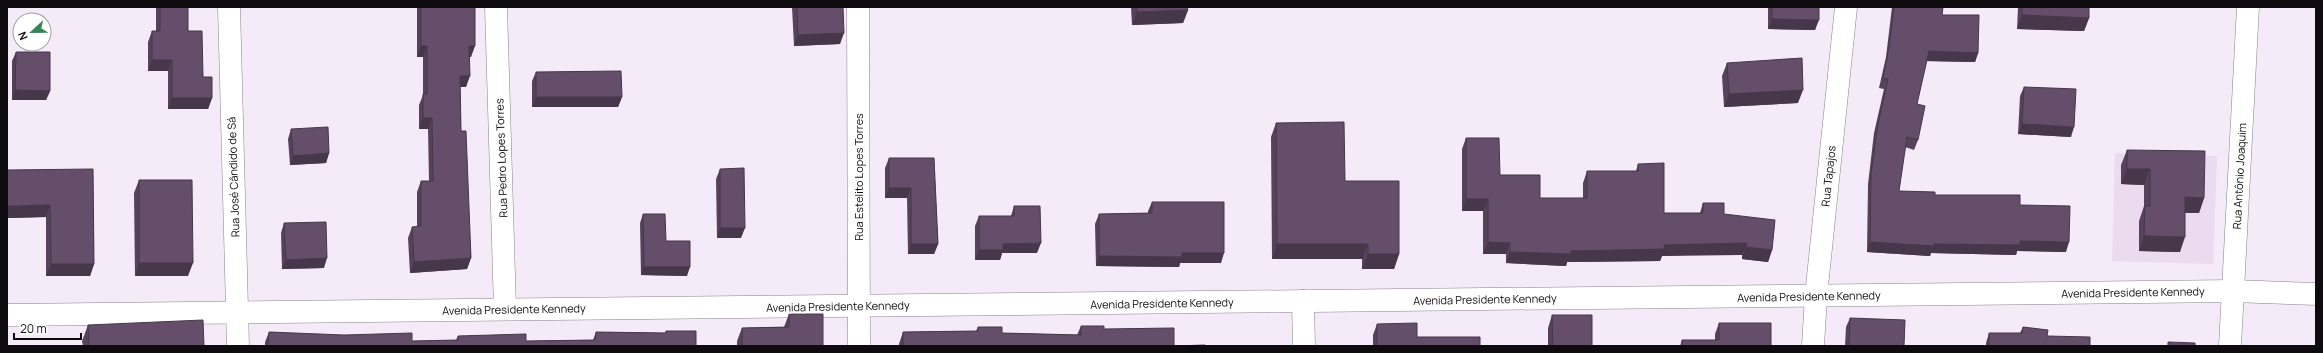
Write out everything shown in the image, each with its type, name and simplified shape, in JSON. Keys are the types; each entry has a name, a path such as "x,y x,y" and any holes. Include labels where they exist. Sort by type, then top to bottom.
{"street":[{"name":"Rua José Cândido de Sá","path":"229,7 238,346"},
{"name":"Rua Pedro Lopes Torres","path":"496,7 506,309"},
{"name":"Rua Estelito Lopes Torres","path":"858,7 859,346"},
{"name":"Rua Tapajos","path":"1813,346 1816,296 1846,7"},
{"name":"Rua Antônio Joaquim","path":"2230,346 2248,7"},
{"name":"Avenida Presidente Kennedy","path":"7,315 2232,291 2316,294"},
{"path":"1303,301 1304,346"}],"shaded area":[{"path":"2115,153 2217,156 2213,264 2112,261"}],"building":[{"path":"160,7 188,7 188,31 202,31 203,77 212,77 212,98 172,98 172,60 152,60 152,31 160,31"},
{"path":"421,7 475,7 475,46 469,46 470,76 460,76 461,131 466,131 471,258 414,262 412,227 421,226 421,181 433,181 432,118 423,118 423,94 427,94 427,46 421,46"},
{"path":"797,7 843,7 844,33 798,35"},
{"path":"1137,7 1187,7 1188,10 1137,12"},
{"path":"1772,7 1819,7 1819,20 1772,19"},
{"path":"1894,7 1943,7 1942,15 1979,15 1978,53 1929,51 1917,104 1925,106 1918,140 1907,137 1899,191 1935,192 1935,195 2020,195 2020,205 2070,206 2069,242 2020,241 2020,245 1934,244 1934,246 1870,242 1871,174 1878,124 1888,79 1883,78"},
{"path":"2022,7 2089,7 2089,18 2022,15"},
{"path":"16,52 50,52 50,91 15,90"},
{"path":"1802,58 1803,90 1729,94 1727,63"},
{"path":"621,71 622,97 536,97 536,72"},
{"path":"2024,87 2076,89 2074,127 2022,124"},
{"path":"1344,122 1345,181 1399,181 1399,254 1368,254 1368,244 1277,244 1276,123"},
{"path":"328,127 329,153 293,156 291,129"},
{"path":"1466,138 1499,138 1500,175 1540,175 1540,198 1587,198 1587,171 1638,171 1638,164 1664,163 1664,213 1703,213 1703,203 1724,203 1724,214 1775,220 1772,250 1746,247 1747,243 1664,245 1665,249 1571,251 1571,254 1510,252 1510,243 1488,242 1488,199 1466,199"},
{"path":"2127,150 2205,151 2204,198 2185,197 2185,237 2144,236 2145,206 2150,206 2150,169 2127,169"},
{"path":"889,158 934,158 938,244 911,244 911,188 889,188"},
{"path":"744,168 745,228 720,228 720,169"},
{"path":"93,169 94,264 51,264 50,205 7,206 7,170"},
{"path":"139,180 192,180 193,263 139,263"},
{"path":"1152,202 1224,202 1224,253 1182,253 1182,257 1099,256 1099,214 1152,213"},
{"path":"1014,206 1040,206 1041,243 1003,244 1003,250 979,250 979,216 1014,216"},
{"path":"643,214 665,214 666,241 690,241 690,267 644,267"},
{"path":"326,222 327,258 286,260 284,223"},
{"path":"789,314 823,314 823,346 742,346 742,328 789,327"},
{"path":"1552,315 1592,315 1592,346 1553,346"},
{"path":"1850,318 1905,320 1904,346 1849,346"},
{"path":"203,320 204,346 89,346 88,325"},
{"path":"1417,323 1417,337 1480,337 1480,346 1377,346 1377,324"},
{"path":"1719,323 1771,323 1771,346 1682,346 1682,340 1719,340"},
{"path":"1081,326 1104,326 1104,329 1174,328 1174,346 903,346 903,332 978,331 978,327 1002,327 1002,333 1081,335"},
{"path":"2023,327 2048,330 2047,336 2090,337 2090,346 1989,346 1989,333 2022,333"},
{"path":"666,331 696,331 696,346 268,346 269,332 344,335 412,333 412,341 458,340 458,336 526,334 526,341 595,340 596,332 666,333"},
{"path":"2168,342 2195,343 2195,346 2168,346"},
{"path":"1205,345 1205,346 1174,346"}]}
